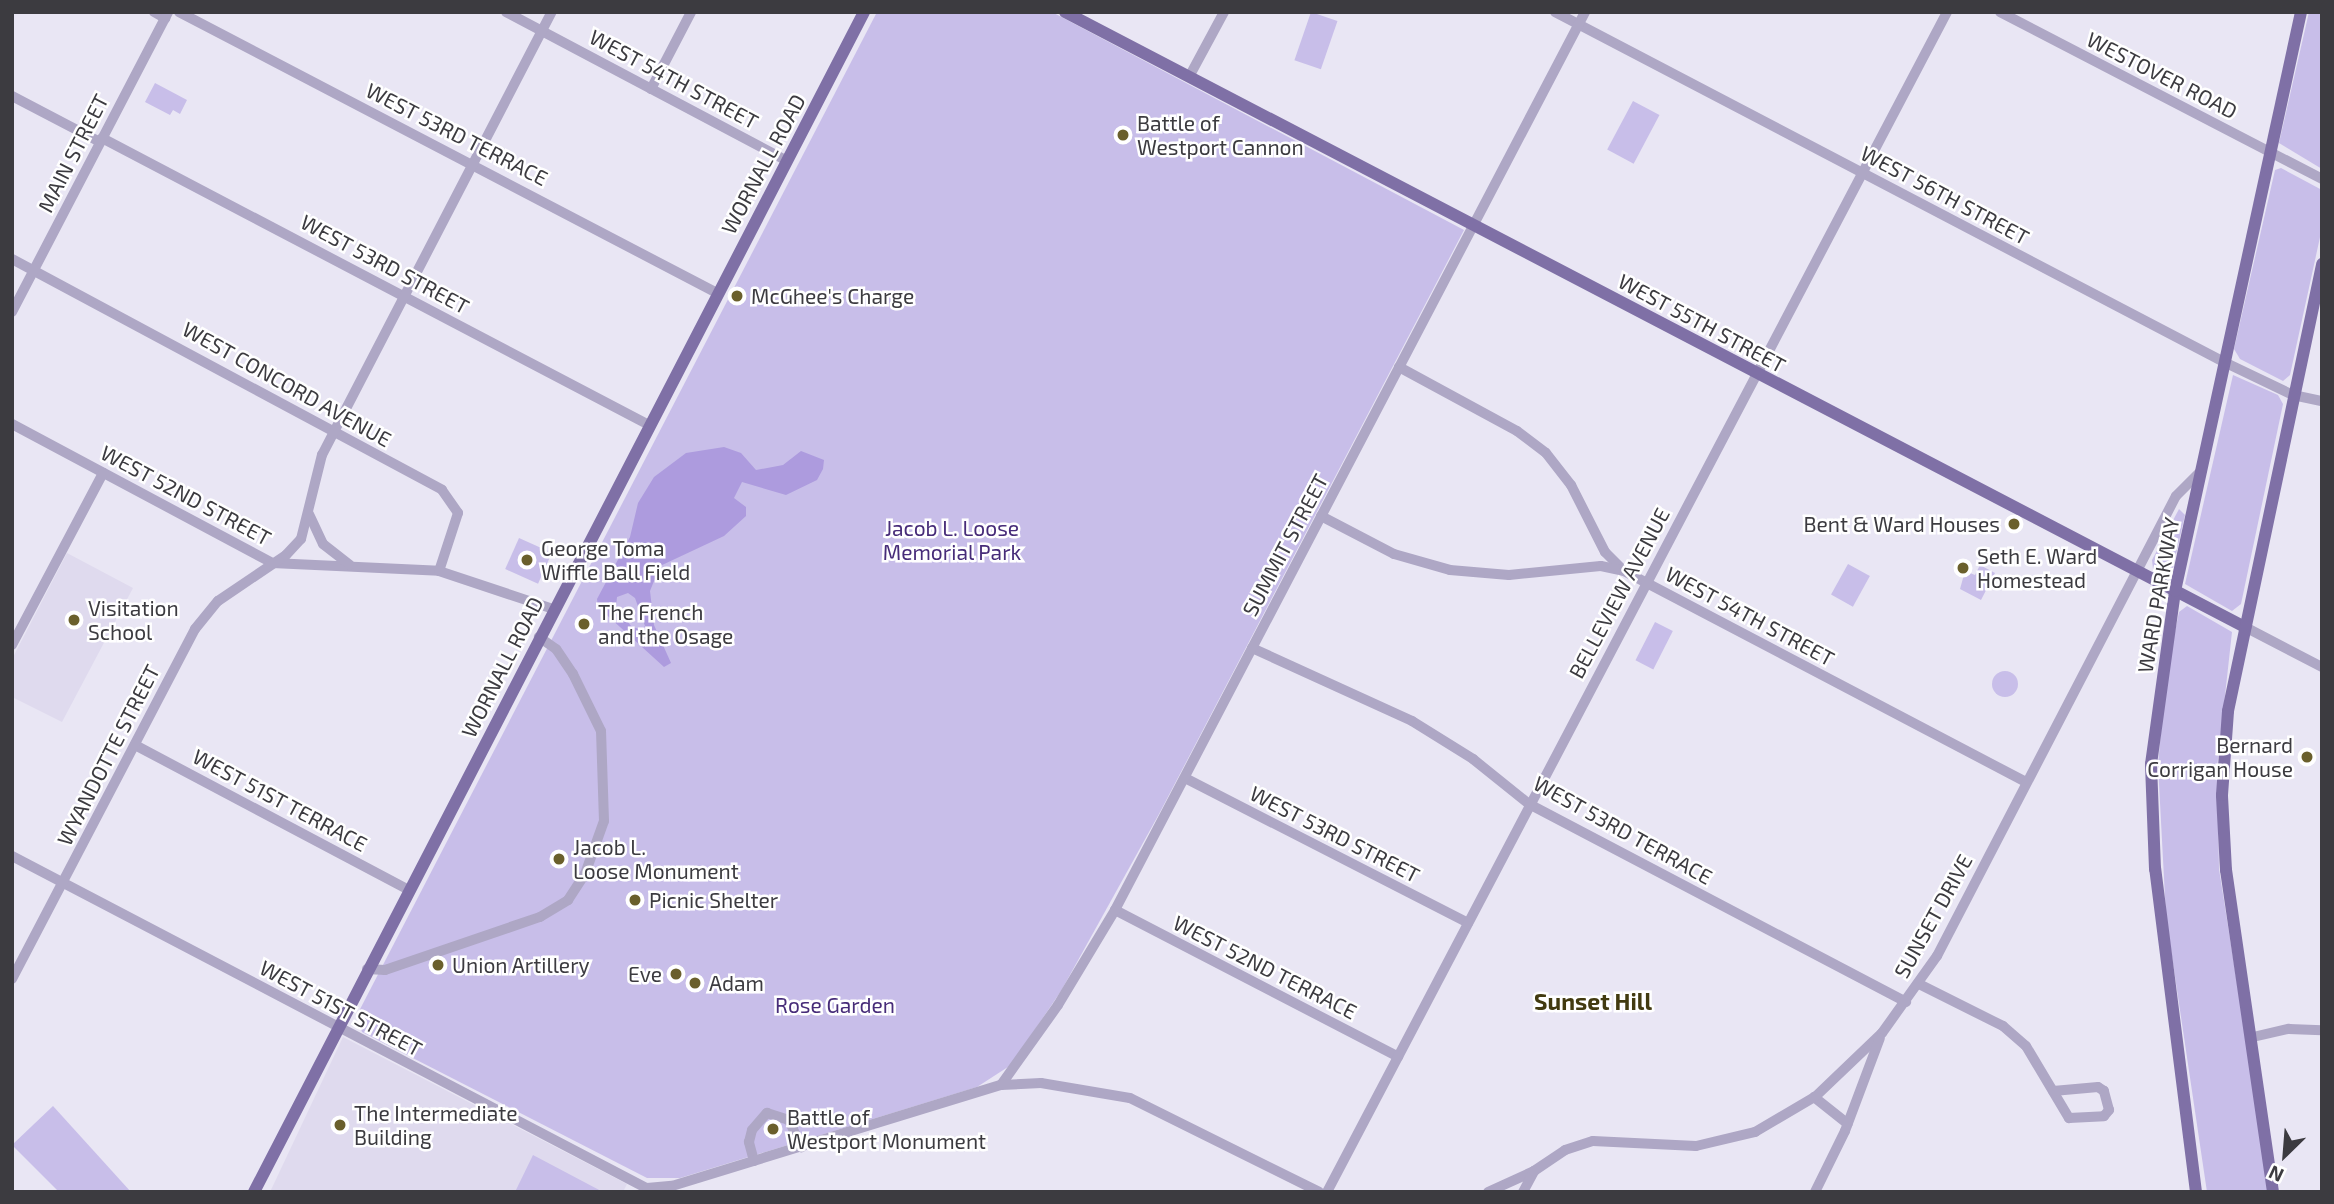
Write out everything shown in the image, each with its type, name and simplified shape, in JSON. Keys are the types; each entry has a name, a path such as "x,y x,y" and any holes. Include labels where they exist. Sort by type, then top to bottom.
{"main road":[{"name":"WORNALL ROAD","path":"254,1192 339,1030 407,889 864,12"},
{"name":"WEST 55TH STREET","path":"1065,12 2245,627"},
{"name":"WARD PARKWAY","path":"2196,1192 2165,963 2151,764 2175,591 2301,12"},
{"path":"2273,1192 2253,1037 2225,870 2222,795 2228,711 2322,264"}],"street":[{"path":"154,12 167,15"},
{"name":"WEST 53RD TERRACE","path":"178,12 475,163 717,293"},
{"name":"WEST 54TH STREET","path":"506,12 787,160"},
{"name":"WYANDOTTE STREET","path":"12,979 201,620 218,601 272,563 300,539 316,469 552,12"},
{"path":"651,89 691,12"},
{"path":"1189,77 1223,12"},
{"name":"WEST 56TH STREET","path":"1555,12 2224,362 2293,395 2322,401"},
{"name":"SUMMIT STREET","path":"1001,1085 1058,1005 1115,910 1585,12"},
{"name":"BELLEVIEW AVENUE","path":"1327,1192 1947,12"},
{"name":"WESTOVER ROAD","path":"2000,12 2322,179"},
{"name":"MAIN STREET","path":"12,312 167,15"},
{"name":"WEST 53RD STREET","path":"12,96 405,296 649,425"},
{"name":"WEST CONCORD AVENUE","path":"12,258 326,425 334,433 449,497 458,513 439,571"},
{"path":"1399,367 1517,431 1546,453 1571,485 1605,552 1624,571"},
{"name":"WEST 52ND STREET","path":"12,424 272,563 439,571 553,609"},
{"name":"SUNSET DRIVE","path":"1488,1192 1534,1171 1565,1150 1593,1141 1696,1146 1730,1141 1786,1117 1814,1097 1882,1033 1919,984 2176,496 2201,471"},
{"path":"12,645 103,473"},
{"path":"307,505 311,526 323,544 354,567"},
{"name":"WEST 54TH STREET","path":"1321,516 1394,554 1450,570 1508,575 1601,566 1624,571 2026,782"},
{"name":"WEST 55TH STREET","path":"2245,627 2322,667"},
{"path":"367,969 385,970 540,917 568,900 585,874 604,821 601,732 573,674 555,649 539,637"},
{"name":"WEST 53RD TERRACE","path":"1252,649 1412,721 1473,759 1530,804 1906,1002"},
{"name":"WEST 51ST TERRACE","path":"135,745 407,889"},
{"name":"WEST 53RD STREET","path":"1185,778 1468,923"},
{"name":"WEST 51ST STREET","path":"12,856 339,1030 650,1190"},
{"name":"WEST 52ND TERRACE","path":"1115,910 1398,1058"},
{"path":"1919,984 2003,1026 2032,1054 2053,1091 2069,1118 2104,1116 2109,1110 2101,1088 2053,1091"},
{"path":"2253,1037 2289,1029 2322,1030"},
{"path":"1815,1192 1848,1124 1882,1033"},
{"path":"650,1190 696,1179 1001,1085 1068,1084 1130,1098 1319,1192"},
{"path":"1814,1097 1848,1124"},
{"path":"754,1161 749,1142 752,1130 767,1113 789,1120 801,1147"},
{"name":"SUNSET DRIVE","path":"1523,1192 1534,1171"},
{"path":"691,1192 696,1179"}],"shaded area":[{"path":"724,447 741,453 756,470 783,465 801,451 824,460 817,480 786,495 742,482 734,498 746,507 746,516 724,536 660,566 650,591 654,625 671,663 664,667 598,607 597,599 630,537 638,503 654,477 686,453","holes":["628,593 635,598 645,626 641,630 631,626 616,606 617,597"]},
{"name":"Visitation School","path":"67,553 133,588 62,722 12,697 12,659"},
{"path":"343,1037 627,1184 623,1192 270,1192"}],"green space":[{"name":"Jacob L. Loose Memorial Park","path":"877,12 1052,12 1464,230 1159,814 1061,991 1011,1065 977,1087 680,1178 647,1178 362,1032 357,1015"},
{"path":"1311,12 1337,21 1321,69 1294,60"},
{"path":"2309,12 2322,12 2322,169 2279,143"},
{"path":"155,83 187,100 180,114 173,110 170,115 145,102"},
{"path":"1633,101 1659,115 1634,164 1607,150"},
{"path":"2281,168 2322,190 2322,228 2290,375 2283,381 2240,359 2234,349 2275,170"},
{"path":"2233,375 2278,395 2283,404 2241,604 2232,611 2185,584"},
{"path":"2179,509 2185,515 2172,572 2166,575 2153,569 2152,560"},
{"name":"George Toma Wiffle Ball Field","path":"519,538 552,553 538,584 505,569"},
{"path":"1848,564 1870,576 1853,607 1831,595"},
{"path":"1980,565 1995,573 1981,600 1960,589 1965,571 1975,575"},
{"path":"2187,606 2232,632 2217,768 2219,869 2270,1192 2207,1192 2166,916 2158,765 2166,675 2179,612"},
{"path":"1655,622 1673,631 1653,669 1635,660"},
{"path":"2005,671 2014,675 2018,684 2014,693 2005,697 1996,693 1992,684 1996,675"},
{"path":"53,1106 131,1192 59,1192 12,1145"},
{"path":"533,1155 603,1192 515,1192"}],"place":[{"name":"Battle of Westport Cannon","path":"1123,135"},
{"name":"McGhee's Charge","path":"737,296"},
{"name":"Bent & Ward Houses","path":"2014,524"},
{"name":"George Toma Wiffle Ball Field","path":"527,560"},
{"name":"Seth E. Ward Homestead","path":"1963,568"},
{"name":"Visitation School","path":"74,620"},
{"name":"The French and the Osage","path":"584,624"},
{"name":"Bernard Corrigan House","path":"2307,757"},
{"name":"Jacob L. Loose Monument","path":"559,859"},
{"name":"Picnic Shelter","path":"635,900"},
{"name":"Union Artillery","path":"438,965"},
{"name":"Eve","path":"676,974"},
{"name":"Adam","path":"695,983"},
{"name":"The Intermediate Building","path":"340,1125"},
{"name":"Battle of Westport Monument","path":"773,1129"}],"district":[{"name":"Sunset Hill","path":"1593,1001"}],"park label":[{"name":"Rose Garden","path":"835,1005"}]}
